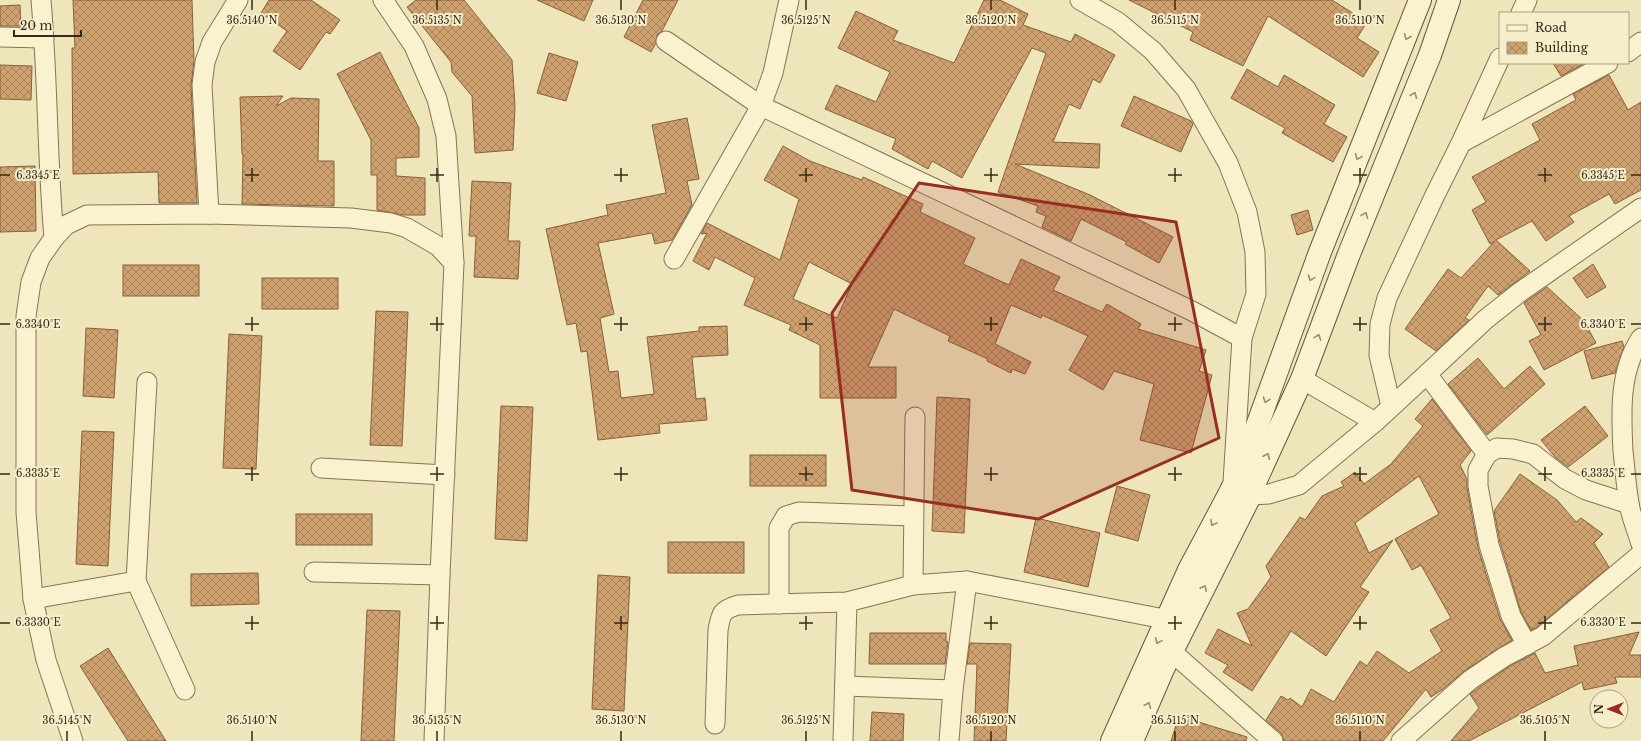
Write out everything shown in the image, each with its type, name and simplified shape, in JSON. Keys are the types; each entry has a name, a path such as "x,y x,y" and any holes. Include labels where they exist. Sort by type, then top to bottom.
{"main road":[{"path":"1242,491 1320,252 1420,0"},
{"path":"1112,741 1177,621 1242,491 1302,379 1349,254 1430,55 1449,0"},
{"path":"1132,741 1172,652 1177,621"}],"street":[{"path":"41,0 44,38 50,192 54,238"},
{"path":"209,214 202,85 205,62 212,42 238,0"},
{"path":"383,0 414,46 437,99 446,136 454,263 434,741"},
{"path":"674,259 761,106 773,73 789,0"},
{"path":"1080,0 1118,22 1153,51 1186,89 1228,163 1247,212 1255,252 1256,294 1242,338 1242,491 1269,494 1299,485 1375,422 1486,319 1520,292 1641,208"},
{"path":"1520,12 1526,0"},
{"path":"0,37 44,38"},
{"path":"666,41 761,106 1192,311 1242,338"},
{"path":"1629,51 1641,42"},
{"path":"1392,406 1379,355 1380,324 1390,291 1499,60"},
{"path":"1461,143 1606,64"},
{"path":"72,741 46,660 33,599 26,512 26,316 31,282 40,258 54,238 66,225 87,215 209,214 350,218 391,223 407,228 438,246 454,263"},
{"path":"1641,338 1636,346 1624,380 1621,410 1625,478 1629,504 1641,544"},
{"path":"1427,374 1488,454"},
{"path":"1302,379 1375,422"},
{"path":"147,382 136,581 185,690"},
{"path":"913,585 915,417"},
{"path":"1527,645 1511,616 1488,539 1478,486 1478,470 1488,454 1498,448 1513,449 1533,454 1565,480 1586,490 1629,504"},
{"path":"321,468 445,475"},
{"path":"779,604 779,528 786,516 799,512 914,516"},
{"path":"1401,741 1470,680 1542,636 1641,554"},
{"path":"314,572 440,575"},
{"path":"33,599 136,581"},
{"path":"949,741 953,690 967,581"},
{"path":"716,724 718,630 721,615 726,609 738,605 847,602 913,585 967,581 1177,621"},
{"path":"843,741 846,686 847,602"},
{"path":"1172,652 1273,741"},
{"path":"846,686 953,690"}],"highlighted area":[{"path":"919,183 1176,222 1219,438 1038,519 852,490 832,313"}],"building":[{"path":"73,0 192,0 194,61 191,86 197,203 159,203 158,172 73,174 72,48 75,48"},
{"path":"269,0 311,0 340,20 330,34 326,32 300,70 273,51 287,31 261,13"},
{"path":"416,0 464,0 512,60 515,106 513,150 475,153 472,96 452,72 451,62 407,7"},
{"path":"537,0 593,0 584,21"},
{"path":"643,0 678,0 662,31 657,35 656,43 651,52 624,37"},
{"path":"984,0 1000,0 1028,14 1023,25 1071,42 1075,34 1115,55 1100,83 1093,79 1080,109 1069,104 1053,142 1100,144 1099,168 1015,164 1090,195 1173,237 1159,263 1125,244 1127,242 1081,219 1071,241 1042,227 1046,216 1036,212 1038,206 998,192 1046,53 1032,48 962,178 932,161 928,169 892,149 896,139 825,109 836,85 876,102 890,72 838,48 856,11 898,31 893,40 954,63"},
{"path":"1129,0 1332,0 1367,22 1357,38 1379,52 1363,77 1268,16 1243,66 1190,40 1193,32"},
{"path":"20,5 21,26 0,26 0,6"},
{"path":"380,52 419,128 419,157 396,158 396,176 425,178 425,215 403,215 377,210 377,175 371,175 371,140 337,74"},
{"path":"549,53 578,62 566,101 537,93"},
{"path":"1554,64 1583,64 1561,76"},
{"path":"0,65 32,66 31,100 0,99"},
{"path":"1247,69 1278,87 1284,75 1335,105 1324,124 1347,137 1333,162 1282,133 1285,128 1231,98"},
{"path":"1609,75 1628,110 1641,102 1641,190 1615,204 1609,194 1569,216 1574,222 1546,241 1532,221 1496,240 1530,271 1498,295 1488,286 1465,318 1469,320 1436,351 1405,329 1448,269 1461,278 1495,241 1490,244 1472,210 1486,202 1472,177 1540,140 1532,124 1576,100 1573,94"},
{"path":"283,96 276,106 291,98 319,99 318,161 334,161 334,206 242,204 243,154 240,97"},
{"path":"1134,96 1191,121 1193,124 1181,152 1121,126"},
{"path":"687,118 699,179 687,181 692,205 672,240 655,244 652,233 598,243 614,314 600,318 609,372 618,371 621,398 654,394 647,337 699,331 699,327 727,326 728,355 692,357 696,399 705,398 707,420 659,424 660,433 598,440 587,351 581,352 576,323 567,325 546,229 608,215 606,205 666,193 652,125"},
{"path":"783,146 810,161 862,180 863,177 923,204 920,212 975,238 963,264 1009,285 1021,259 1060,277 1053,290 1102,312 1107,304 1141,324 1138,329 1206,350 1199,371 1212,375 1191,453 1140,440 1154,384 1114,371 1103,390 1069,370 1088,336 1042,315 1041,318 1011,305 995,344 1031,362 1025,374 1012,369 1011,373 987,361 988,359 948,341 950,336 894,309 868,367 896,367 896,398 820,398 820,345 789,330 791,325 744,305 755,278 715,257 709,270 693,261 707,233 701,234 707,223 780,260 799,199 764,180","holes":["809,262 852,284 837,318 793,299"]},
{"path":"35,166 36,231 0,232 0,167"},
{"path":"472,181 511,183 508,241 520,241 518,279 474,277 476,236 469,236"},
{"path":"1308,210 1313,230 1297,235 1291,215"},
{"path":"1593,264 1606,287 1587,298 1573,278"},
{"path":"123,265 199,265 199,296 123,296"},
{"path":"262,278 338,278 338,309 262,309"},
{"path":"1547,287 1584,321 1596,343 1544,370 1529,341 1541,335 1524,303"},
{"path":"376,311 408,312 402,446 370,445"},
{"path":"86,328 118,330 114,398 83,396"},
{"path":"229,334 262,336 256,469 223,468"},
{"path":"1622,341 1624,347 1615,373 1592,379 1584,351"},
{"path":"1478,358 1504,389 1530,366 1545,384 1487,435 1448,384"},
{"path":"937,397 970,399 964,533 932,531"},
{"path":"1432,399 1471,451 1460,465 1467,479 1467,488 1478,548 1500,619 1512,640 1464,671 1431,697 1426,689 1383,741 1284,741 1281,733 1266,720 1281,696 1288,700 1290,698 1302,707 1311,689 1334,702 1360,661 1367,666 1377,651 1409,673 1442,651 1430,630 1451,618 1421,565 1412,570 1395,539 1439,514 1419,476 1355,523 1369,553 1393,540 1360,587 1369,592 1326,656 1291,631 1252,691 1223,672 1228,665 1205,653 1218,629 1252,646 1237,613 1248,609 1271,577 1266,566 1300,517 1305,520 1322,496 1344,486 1341,482 1355,472 1364,484 1391,464 1423,426 1415,419"},
{"path":"501,406 533,407 527,541 495,539"},
{"path":"1585,406 1608,436 1568,467 1555,457 1541,440"},
{"path":"82,431 114,432 108,566 76,564"},
{"path":"750,455 826,455 826,486 750,486"},
{"path":"1520,474 1557,500 1576,522 1581,518 1603,534 1594,543 1609,567 1537,627 1531,630 1521,612 1500,542 1494,511"},
{"path":"1117,486 1150,495 1138,541 1105,532"},
{"path":"296,514 372,514 372,545 296,545"},
{"path":"1036,518 1100,533 1088,587 1024,572"},
{"path":"668,542 744,542 744,573 668,573"},
{"path":"258,573 259,604 191,606 191,574"},
{"path":"598,575 630,577 624,711 592,709"},
{"path":"367,610 400,611 394,741 361,741"},
{"path":"1639,632 1629,655 1641,655 1641,677 1615,677 1617,683 1584,690 1582,682 1469,741 1451,741 1479,708 1470,694 1510,666 1535,653 1545,673 1578,665 1574,646"},
{"path":"870,633 946,633 946,641 948,642 945,664 869,664"},
{"path":"970,643 1011,644 1006,741 974,741 977,664 967,664"},
{"path":"108,648 166,741 128,741 80,666"},
{"path":"872,712 904,714 903,741 870,741"},
{"path":"1179,716 1247,737 1246,741 1171,741"}]}
